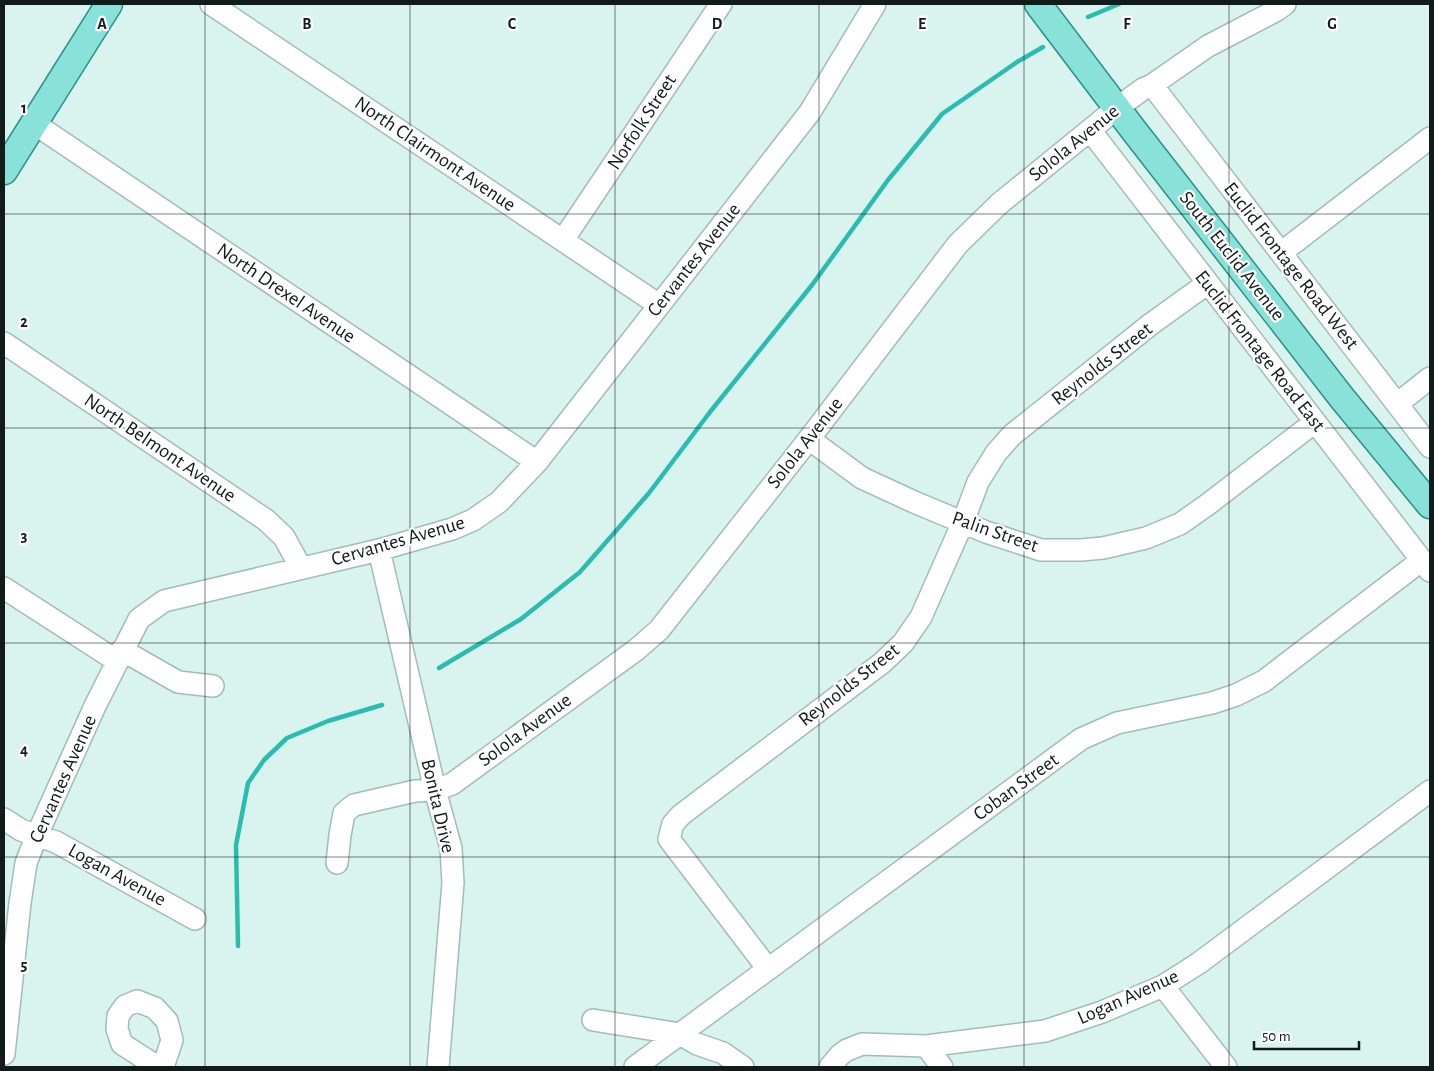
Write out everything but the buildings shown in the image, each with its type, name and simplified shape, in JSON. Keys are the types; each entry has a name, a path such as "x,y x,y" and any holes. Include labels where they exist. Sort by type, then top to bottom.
{"main road":[{"path":"4,171 109,4"},
{"name":"South Euclid Avenue","path":"1038,4 1360,421 1430,505"}],"street":[{"name":"North Clairmont Avenue","path":"211,4 659,305"},
{"name":"Norfolk Street","path":"563,240 721,4"},
{"name":"Cervantes Avenue","path":"4,1054 9,966 26,863 36,835 120,655 139,619 164,601 379,550 452,529 473,520 499,502 537,462 810,112 875,4"},
{"name":"Solola Avenue","path":"337,863 344,813 354,805 415,791 435,790 452,784 636,650 659,630 958,244 999,204 1143,89 1152,85 1191,57 1285,4"},
{"name":"Euclid Frontage Road West","path":"1152,85 1430,447"},
{"name":"North Drexel Avenue","path":"35,124 537,462"},
{"name":"Euclid Frontage Road East","path":"1090,130 1426,566"},
{"path":"1282,252 1430,138"},
{"name":"Reynolds Street","path":"768,968 669,839 673,824 680,815 882,663 903,644 921,617 963,522 978,482 996,453 1012,435 1151,324 1208,283"},
{"name":"North Belmont Avenue","path":"4,342 266,520 284,537 301,568"},
{"path":"1397,404 1430,378"},
{"name":"Palin Street","path":"808,439 862,478 986,532 1041,550 1103,548 1146,538 1180,524 1314,422"},
{"name":"Bonita Drive","path":"379,550 435,790 451,848 453,883 438,1067"},
{"name":"Coban Street","path":"635,1067 1081,738 1117,723 1212,703 1236,695 1264,681 1426,566"},
{"path":"4,588 120,655 178,682 213,686"},
{"name":"Logan Avenue","path":"832,1064 847,1050 862,1044 926,1046 1044,1031 1102,1012 1163,986 1199,964 1430,791"},
{"name":"Logan Avenue","path":"4,819 21,830 56,842 195,919"},
{"path":"1163,986 1226,1067"},
{"path":"158,1067 122,1044 117,1029 118,1016 125,1006 137,1001 154,1008 167,1021 172,1040 163,1067"},
{"path":"593,1020 680,1034 697,1044 723,1053 743,1067"},
{"path":"926,1046 942,1067"}],"waterway":[{"path":"1088,17 1119,4"},
{"path":"439,668 521,619 580,572 649,493 710,412 812,285 888,180 942,114 1017,62 1043,47"},
{"path":"238,946 236,845 248,783 264,760 287,738 328,721 382,705"}]}
